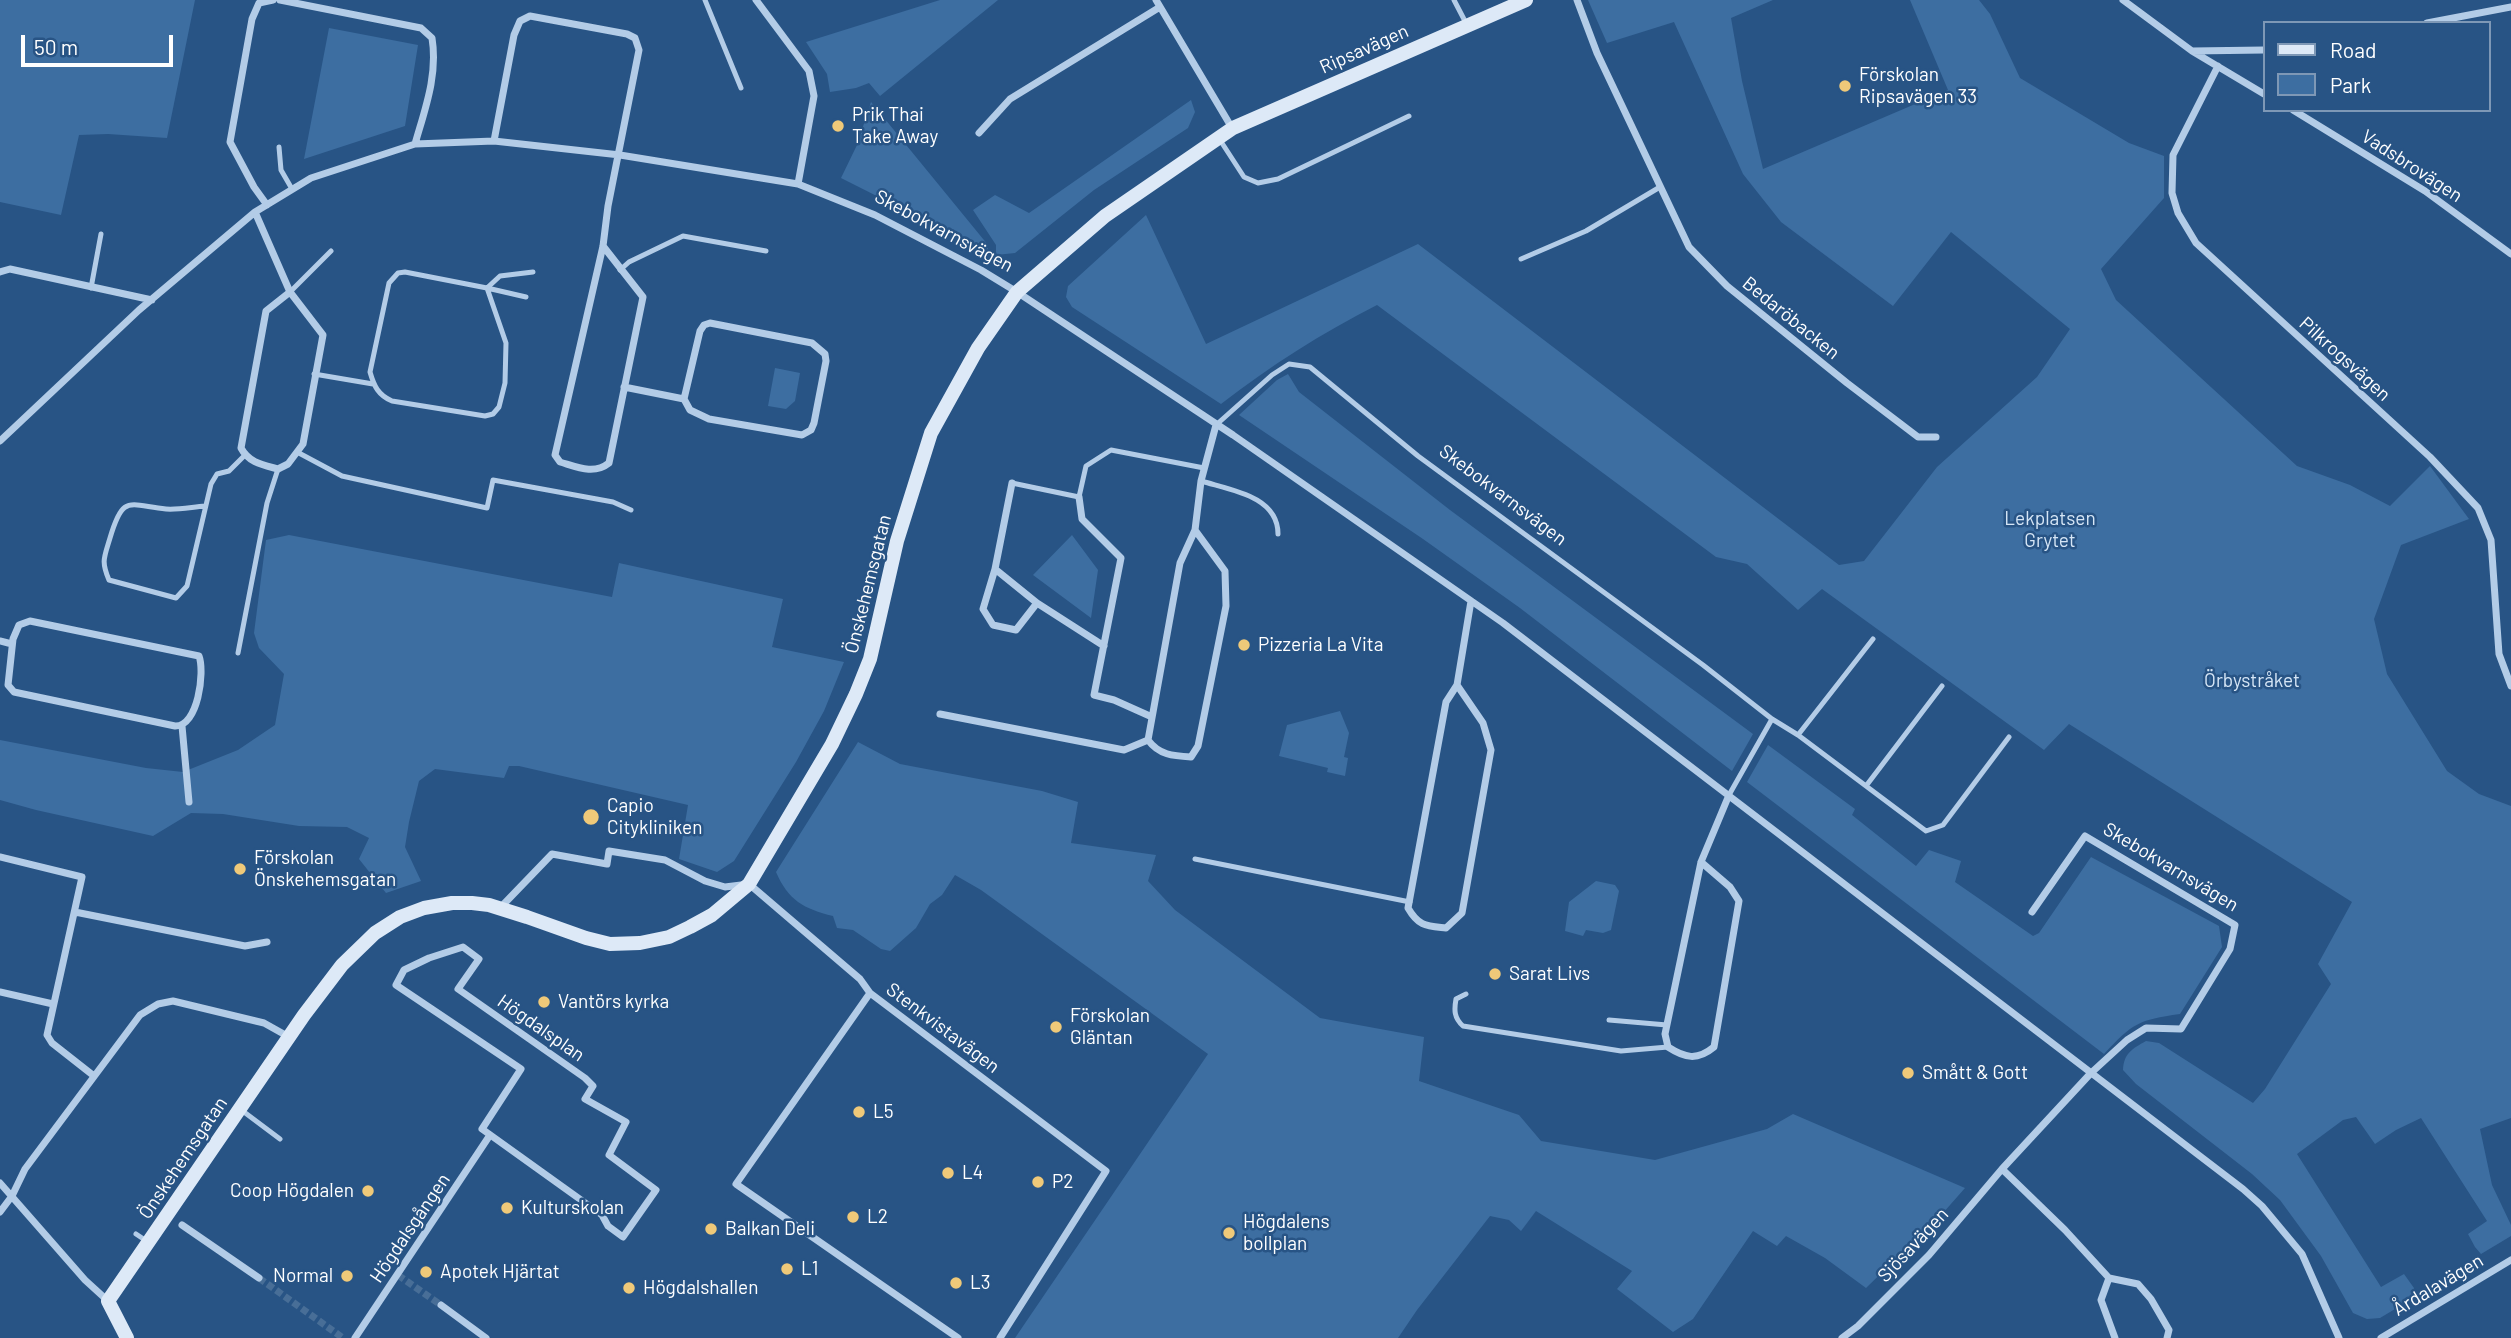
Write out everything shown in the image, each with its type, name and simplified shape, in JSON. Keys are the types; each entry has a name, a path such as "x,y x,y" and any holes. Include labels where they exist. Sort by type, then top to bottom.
{"street":[{"path":"267,205 230,142 252,19 259,3 274,0"},
{"path":"280,0 421,28 432,38 435,58 431,87 415,144"},
{"path":"756,0 808,71 814,96 798,184"},
{"name":"Ripsavägen","path":"1017,292 1105,216 1233,128 1467,25 1493,6 1526,0"},
{"name":"Bedaröbacken","path":"1577,0 1597,53 1689,247 1727,286 1918,437 1936,437"},
{"path":"2123,0 2192,51 2262,92"},
{"path":"979,134 1010,99 1158,3 1233,128"},
{"path":"2438,21 2511,7"},
{"path":"494,141 514,35 520,21 530,16 627,34 635,38 639,50 608,206 603,246 555,455 559,462 589,470 601,469 609,463 643,297 603,246"},
{"path":"2192,51 2262,50"},
{"name":"Pilkrogsvägen","path":"2218,66 2174,155 2172,193 2178,213 2196,243 2430,457 2478,508 2491,540 2499,654 2511,686"},
{"name":"Vadsbrovägen","path":"2296,112 2425,191 2511,254"},
{"name":"Skebokvarnsvägen","path":"0,441 152,300 255,212 311,178 415,144 494,141 620,155 798,184 875,215 981,270 1017,292 1471,601 1729,795 2262,1206 2302,1254 2339,1338"},
{"path":"255,212 290,292 323,335 303,444 288,464 278,469 256,464 241,448 266,311 290,292"},
{"path":"0,272 10,269 152,300"},
{"name":"Önskehemsgatan","path":"108,1301 289,1037 342,965 375,933 400,917 424,908 471,902 500,908 610,944 640,943 668,937 690,927 712,915 749,884 832,744 870,659 898,541 931,433 978,348 1017,292"},
{"path":"710,323 812,343 825,354 814,423 811,430 802,435 709,419 690,410 684,399 700,331 704,325 710,323"},
{"path":"624,387 684,399"},
{"path":"1195,530 1225,571 1226,606 1198,746 1191,757 1182,757 1156,750 1148,740 1181,563 1195,530 1201,481 1216,425"},
{"path":"1012,483 995,569 983,609 993,625 1016,630 1037,603"},
{"path":"1079,497 1082,519 1121,558 1094,695 1114,700 1152,717"},
{"path":"995,569 1037,603 1104,646"},
{"path":"1457,685 1483,723 1492,750 1462,913 1447,928 1426,926 1415,920 1408,908 1447,702 1457,685 1471,601"},
{"path":"30,621 199,656 202,664 197,703 189,721 182,726 14,692 8,685 12,645 19,625 30,621"},
{"path":"0,641 12,645"},
{"path":"940,714 1124,750 1148,740"},
{"path":"182,726 189,802"},
{"path":"1701,862 1730,887 1739,901 1714,1047 1703,1056 1690,1056 1668,1047 1665,1034 1701,862 1729,795"},
{"name":"Skebokvarnsvägen","path":"2032,912 2085,836 2235,925 2230,948 2181,1029 2146,1028 2127,1040 2091,1073"},
{"path":"500,908 552,855 607,864 609,851 664,860 705,881 725,887 749,884 860,979 870,993"},
{"path":"0,857 82,877 47,1035 52,1043 94,1076"},
{"path":"75,912 245,946 267,942"},
{"name":"Högdalsplan","path":"463,947 479,959 458,989 593,1086 585,1099 626,1122 609,1156 656,1190 623,1237 608,1226 602,1215 490,1135 482,1129 521,1069 396,985 404,970 429,958 463,947"},
{"path":"0,992 53,1004"},
{"name":"Stenkvistavägen","path":"958,1338 736,1184 870,993 1106,1171 999,1338"},
{"path":"0,1212 12,1196 25,1169 140,1015 158,1003 173,1001 264,1023 289,1037"},
{"name":"Sjösavägen","path":"1842,1338 1858,1326 1929,1255 2091,1073"},
{"name":"Högdalsgången","path":"355,1338 490,1135"},
{"path":"2003,1169 2109,1278 2138,1284 2151,1299 2169,1330 2167,1338"},
{"path":"0,1183 85,1280 108,1301 127,1338"},
{"name":"Önskehemsgatan","path":"182,1225 259,1278"},
{"name":"Årdalavägen","path":"2381,1338 2511,1260"},
{"path":"2109,1278 2101,1300 2115,1338"},
{"path":"441,1305 486,1338"}],"lane":[{"path":"705,0 741,88"},
{"path":"1454,0 1467,25"},
{"path":"1219,138 1244,177 1258,183 1278,180 1409,116"},
{"path":"279,147 281,170 292,190"},
{"path":"1521,258 1586,231 1660,187"},
{"path":"91,288 101,234"},
{"path":"620,270 629,262 683,236 766,251"},
{"path":"290,292 331,251"},
{"path":"487,288 506,343 505,383 499,407 493,414 485,416 392,401 381,396 373,384 370,372 389,283 398,273 405,272 487,288 526,297"},
{"path":"487,288 500,276 533,272"},
{"name":"Skebokvarnsvägen","path":"1216,425 1272,375 1289,364 1310,367 1418,456 1926,831 1943,825 2009,737"},
{"path":"314,374 373,384"},
{"path":"1012,483 1079,497 1086,466 1111,450 1204,468"},
{"path":"297,453 342,477 487,508 492,480 613,502 631,510"},
{"path":"205,506 167,509 137,503 125,506 115,524 103,565 110,580 176,598 187,586 211,484 217,474 229,471 245,455"},
{"path":"238,653 267,503 278,469"},
{"path":"1201,481 1259,500 1278,521 1278,534"},
{"path":"1798,735 1873,639"},
{"path":"1866,786 1942,686"},
{"path":"1729,795 1772,719"},
{"path":"1195,859 1410,902"},
{"path":"1466,994 1456,999 1454,1009 1457,1020 1463,1026 1621,1051 1668,1047"},
{"path":"1609,1020 1667,1025"},
{"path":"240,1109 279,1139"},
{"path":"136,1234 149,1242"}],"green space":[{"path":"0,0 195,0 167,138 79,135 61,215 0,202"},
{"path":"940,0 998,0 880,96 869,83 830,92 827,74 806,42"},
{"name":"Örbystråket","path":"1588,0 1773,0 1731,18 1742,81 1763,169 1948,90 1910,0 1979,0 1990,14 2020,78 2129,143 2164,156 2164,198 2101,269 2116,300 2297,466 2350,485 2390,506 2430,466 2469,519 2401,545 2374,619 2387,674 2447,771 2479,794 2511,806 2511,1118 2480,1129 2492,1185 2511,1225 2511,1236 2481,1254 2475,1247 2468,1234 2487,1221 2421,1118 2375,1144 2356,1117 2343,1120 2297,1154 2381,1287 2404,1274 2414,1288 2415,1297 2380,1318 2367,1319 2353,1313 2321,1256 2280,1200 2252,1174 2136,1084 2123,1070 2125,1059 2133,1049 2146,1041 2159,1043 2253,1103 2265,1089 2331,984 2318,964 2352,902 2069,724 2044,750 1822,589 1798,610 1747,564 1716,557 1377,305 1297,351 1221,404 1072,307 1066,297 1068,286 1146,215 1206,344 1418,244 1839,565 1864,561 1937,467 2037,377 2070,329 1951,232 1893,306 1781,222 1743,174 1674,22 1607,43"},
{"path":"329,28 418,45 405,126 304,159"},
{"path":"1191,100 1195,112 1188,128 1094,190 1015,253 996,255 996,245 973,210 995,195 1029,213"},
{"path":"871,102 988,245 988,252 841,178 857,145"},
{"path":"775,368 800,373 795,401 786,409 768,406"},
{"path":"1288,374 1299,392 1450,510 1753,734 1732,771 1520,608 1239,415 1277,380"},
{"path":"289,535 612,597 619,563 783,599 772,647 844,662 824,711 796,762 734,861 717,872 679,859 688,805 519,766 509,766 504,778 435,769 419,781 405,847 421,881 386,893 359,859 369,838 347,827 299,826 223,814 191,813 153,836 0,800 0,740 146,768 183,772 238,750 275,725 284,674 259,648 254,633 266,540"},
{"path":"1072,535 1098,570 1091,618 1033,575"},
{"path":"1340,711 1349,733 1344,757 1348,758 1345,776 1327,772 1328,768 1279,756 1287,725"},
{"path":"858,742 900,764 1042,791 1078,802 1071,843 1156,855 1148,881 1175,910 1320,1018 1424,1037 1419,1081 1519,1115 1541,1141 1655,1160 1767,1129 1793,1114 1965,1188 1866,1288 1825,1258 1786,1236 1777,1246 1753,1231 1693,1319 1673,1332 1617,1289 1632,1271 1536,1211 1521,1231 1509,1220 1490,1216 1398,1338 1015,1338 1208,1054 981,890 955,875 942,895 930,904 916,928 890,951 881,949 853,930 837,928 833,916 798,902 786,890 776,872"},
{"path":"1768,745 1855,809 1852,815 1916,866 1929,850 1961,861 1955,882 2033,936 2039,933 2091,857 2219,926 2222,947 2180,1014 2154,1018 2137,1025 2104,1054 1747,782"},
{"path":"1596,881 1615,885 1619,891 1611,930 1603,933 1586,930 1583,936 1565,931 1569,902"}],"tunnel":[{"path":"398,1275 441,1305"},
{"path":"259,1278 343,1338"}],"place":[{"name":"Förskolan Ripsavägen 33","path":"1845,86"},
{"name":"Prik Thai Take Away","path":"838,126"},
{"name":"Pizzeria La Vita","path":"1244,645"},
{"name":"Capio Citykliniken","path":"591,817"},
{"name":"Förskolan Önskehemsgatan","path":"240,869"},
{"name":"Sarat Livs","path":"1495,974"},
{"name":"Vantörs kyrka","path":"544,1002"},
{"name":"Förskolan Gläntan","path":"1056,1027"},
{"name":"Smått & Gott","path":"1908,1073"},
{"name":"L5","path":"859,1112"},
{"name":"L4","path":"948,1173"},
{"name":"P2","path":"1038,1182"},
{"name":"Coop Högdalen","path":"368,1191"},
{"name":"Kulturskolan","path":"507,1208"},
{"name":"L2","path":"853,1217"},
{"name":"Balkan Deli","path":"711,1229"},
{"name":"Högdalens bollplan","path":"1229,1233"},
{"name":"L1","path":"787,1269"},
{"name":"Apotek Hjärtat","path":"426,1272"},
{"name":"Normal","path":"347,1276"},
{"name":"L3","path":"956,1283"},
{"name":"Högdalshallen","path":"629,1288"}],"park label":[{"name":"Lekplatsen Grytet","path":"2050,530"}]}
